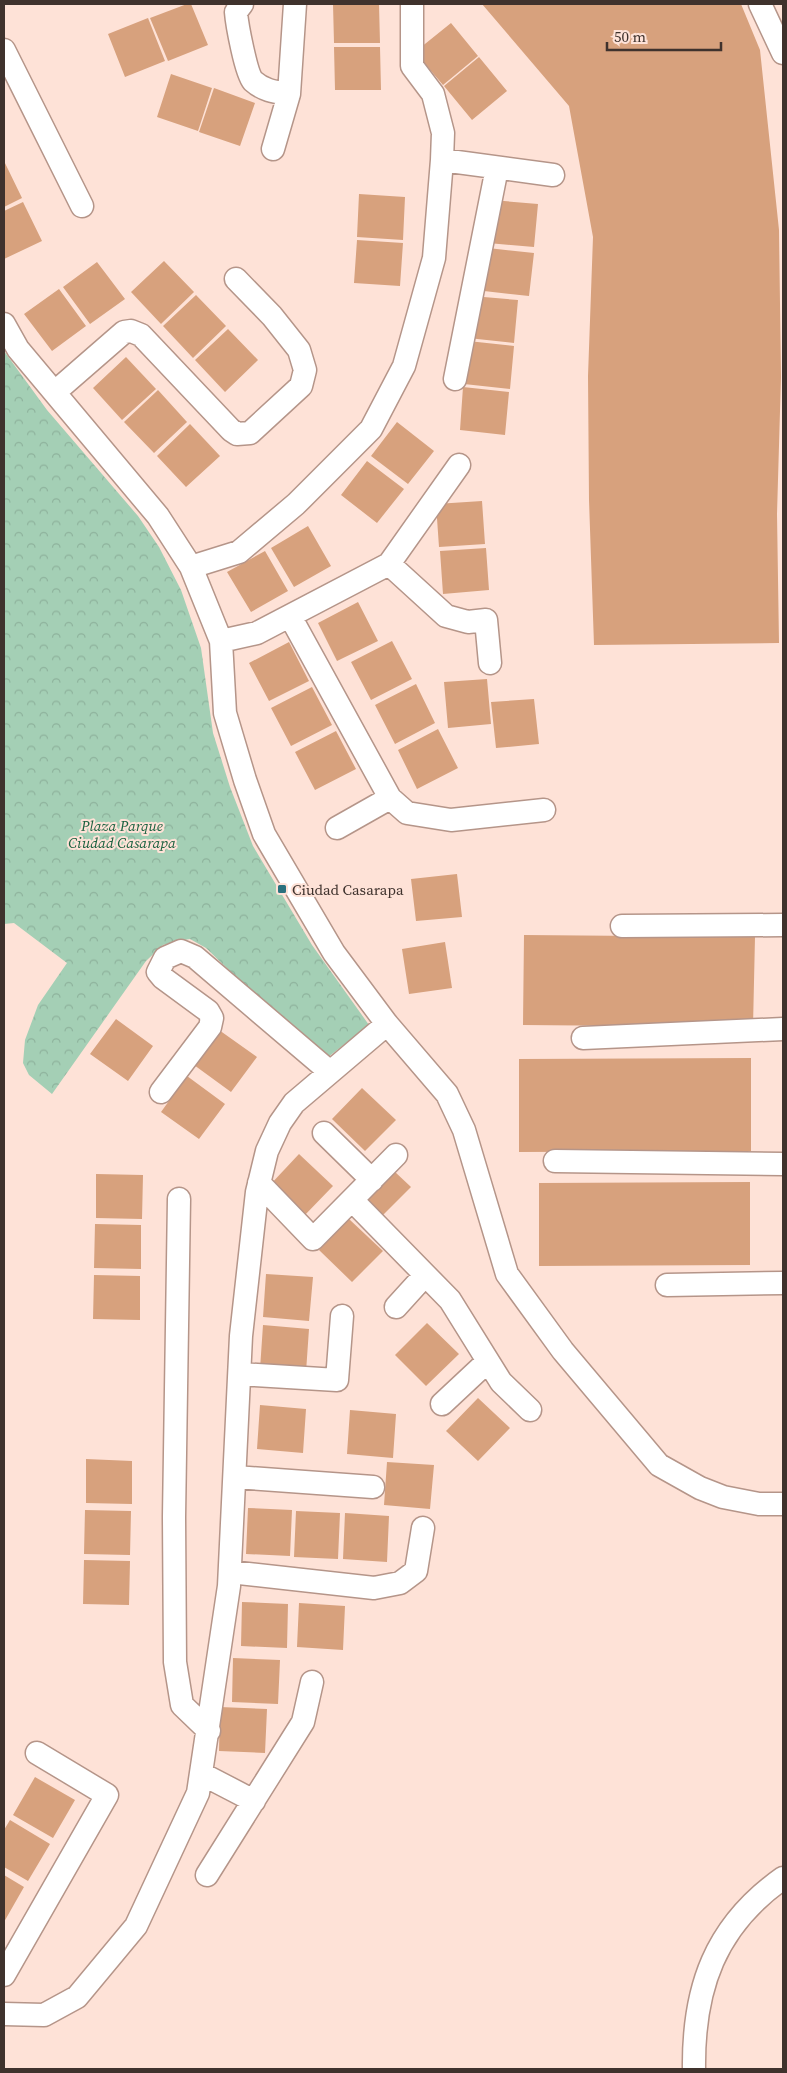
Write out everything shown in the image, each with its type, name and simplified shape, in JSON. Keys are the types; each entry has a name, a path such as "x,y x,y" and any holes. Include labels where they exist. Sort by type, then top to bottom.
{"street":[{"path":"242,4 236,12 238,32 252,80 268,91 290,94"},
{"path":"273,149 290,94 295,4"},
{"path":"191,567 240,552 296,504 371,429 404,366 434,258 443,133 433,94 412,66 412,4"},
{"path":"760,4 783,53"},
{"path":"6,60 82,206"},
{"path":"442,160 553,175"},
{"path":"456,379 497,168"},
{"path":"55,392 124,332 132,331 140,335 231,430 237,434 250,433 301,386 306,370 299,350 272,316 236,279"},
{"path":"4,324 18,348 158,516 191,567 221,641 225,713 245,780 264,834 334,953 387,1024 447,1094 464,1130 506,1274 563,1351 659,1465 700,1488 723,1497 759,1504 783,1504"},
{"path":"221,641 257,633 389,564 459,465"},
{"path":"389,564 446,616 468,622 486,620 490,663"},
{"path":"290,616 390,798 407,813 451,820 544,810"},
{"path":"337,828 390,798"},
{"path":"622,926 783,925"},
{"path":"161,1092 210,1027 212,1018 208,1011 163,978 158,972 165,958 181,951 195,957 330,1072"},
{"path":"4,2014 44,2015 77,1998 136,1926 198,1793 209,1731 230,1572 241,1336 260,1183 267,1152 280,1123 294,1102 387,1024"},
{"path":"583,1038 783,1029"},
{"path":"324,1133 372,1180"},
{"path":"260,1183 313,1238 396,1155"},
{"path":"555,1161 783,1164"},
{"path":"179,1199 174,1517 175,1662 182,1705 209,1731"},
{"path":"352,1200 450,1300 501,1382 530,1410"},
{"path":"396,1307 425,1276"},
{"path":"667,1284 783,1283"},
{"path":"240,1374 338,1380 342,1316"},
{"path":"442,1404 488,1360"},
{"path":"235,1477 373,1487"},
{"path":"230,1572 374,1588 400,1583 416,1571 423,1528"},
{"path":"208,1875 303,1722 312,1682"},
{"path":"4,1975 107,1795 37,1753"},
{"path":"202,1774 254,1801"},
{"path":"694,2069 696,2021 701,1993 718,1948 733,1924 753,1902 783,1878"}],"green space":[{"name":"Plaza Parque Ciudad Casarapa","path":"4,351 47,410 138,516 159,547 181,590 201,648 213,733 230,787 253,846 312,945 369,1025 323,1061 206,948 190,939 163,945 146,961 52,1094 29,1075 23,1063 25,1040 38,1005 67,963 14,923 4,924"}],"building":[{"path":"191,4 208,45 168,61 150,18"},
{"path":"333,4 379,4 380,43 334,43"},
{"path":"482,4 741,4 760,50 779,230 781,377 777,514 779,643 594,645 589,500 588,376 593,237 569,106"},
{"path":"148,18 165,61 125,77 108,34"},
{"path":"451,23 478,56 443,85 415,52"},
{"path":"334,47 380,47 381,90 335,90"},
{"path":"479,57 507,91 472,120 444,86"},
{"path":"171,74 212,88 198,131 157,117"},
{"path":"214,88 255,103 240,146 199,132"},
{"path":"4,161 22,198 4,207"},
{"path":"359,194 405,197 403,240 357,237"},
{"path":"492,200 538,204 534,247 488,243"},
{"path":"23,202 42,241 4,259 4,211"},
{"path":"357,240 403,243 400,286 354,283"},
{"path":"488,248 534,253 529,296 484,291"},
{"path":"164,261 194,292 161,324 131,292"},
{"path":"97,262 125,299 90,324 63,287"},
{"path":"59,289 86,326 52,351 24,314"},
{"path":"196,295 226,326 193,358 163,326"},
{"path":"472,296 518,300 514,343 468,338"},
{"path":"228,329 258,360 225,392 195,360"},
{"path":"468,341 514,346 510,389 464,384"},
{"path":"126,357 156,389 122,420 93,388"},
{"path":"463,387 509,392 505,435 460,430"},
{"path":"158,390 187,422 154,453 124,422"},
{"path":"397,422 434,451 408,484 371,456"},
{"path":"190,424 220,456 186,487 157,456"},
{"path":"367,461 404,489 377,523 341,495"},
{"path":"482,501 485,544 439,547 436,504"},
{"path":"308,526 331,566 294,587 271,548"},
{"path":"486,548 489,590 443,594 440,551"},
{"path":"265,551 288,591 251,612 227,572"},
{"path":"358,602 378,641 337,661 318,623"},
{"path":"392,641 412,679 371,700 351,662"},
{"path":"289,642 309,681 269,701 249,663"},
{"path":"487,679 491,724 448,728 444,682"},
{"path":"416,684 435,723 395,744 375,705"},
{"path":"312,687 332,725 291,746 271,708"},
{"path":"534,699 539,744 496,748 491,702"},
{"path":"438,729 458,768 417,789 398,750"},
{"path":"336,731 356,769 315,790 295,752"},
{"path":"457,874 462,917 416,921 411,879"},
{"path":"524,935 755,937 753,1027 523,1025"},
{"path":"445,942 452,988 409,994 402,949"},
{"path":"116,1019 153,1046 128,1081 90,1054"},
{"path":"219,1030 257,1057 231,1092 194,1065"},
{"path":"751,1058 751,1151 519,1152 519,1059"},
{"path":"187,1076 225,1104 199,1139 161,1112"},
{"path":"362,1088 396,1120 365,1151 332,1119"},
{"path":"299,1154 333,1186 302,1218 269,1186"},
{"path":"394,1171 411,1187 380,1218 363,1202"},
{"path":"96,1174 143,1175 142,1219 96,1218"},
{"path":"750,1182 750,1265 539,1266 539,1183"},
{"path":"349,1219 383,1251 352,1282 319,1250"},
{"path":"95,1224 141,1225 141,1269 94,1268"},
{"path":"266,1274 313,1277 309,1321 263,1317"},
{"path":"94,1275 140,1276 140,1320 93,1319"},
{"path":"427,1323 459,1354 426,1386 395,1355"},
{"path":"263,1325 309,1329 306,1372 260,1369"},
{"path":"478,1398 510,1428 478,1461 446,1431"},
{"path":"260,1405 306,1409 303,1453 257,1449"},
{"path":"350,1410 396,1414 393,1458 347,1454"},
{"path":"86,1459 132,1461 132,1504 86,1503"},
{"path":"387,1462 434,1465 430,1509 384,1505"},
{"path":"248,1508 292,1510 290,1556 246,1554"},
{"path":"85,1510 131,1511 130,1555 84,1554"},
{"path":"296,1511 340,1513 338,1559 294,1557"},
{"path":"345,1513 389,1516 387,1562 343,1559"},
{"path":"84,1560 130,1561 129,1605 83,1604"},
{"path":"242,1602 288,1604 287,1648 241,1646"},
{"path":"299,1603 345,1606 343,1650 297,1647"},
{"path":"233,1658 280,1660 278,1704 232,1702"},
{"path":"220,1707 267,1709 265,1753 219,1751"},
{"path":"35,1777 75,1800 53,1838 13,1815"},
{"path":"10,1820 50,1844 28,1881 4,1867 4,1830"},
{"path":"4,1875 24,1887 4,1922"}],"place":[{"name":"Ciudad Casarapa","path":"282,889"}]}
